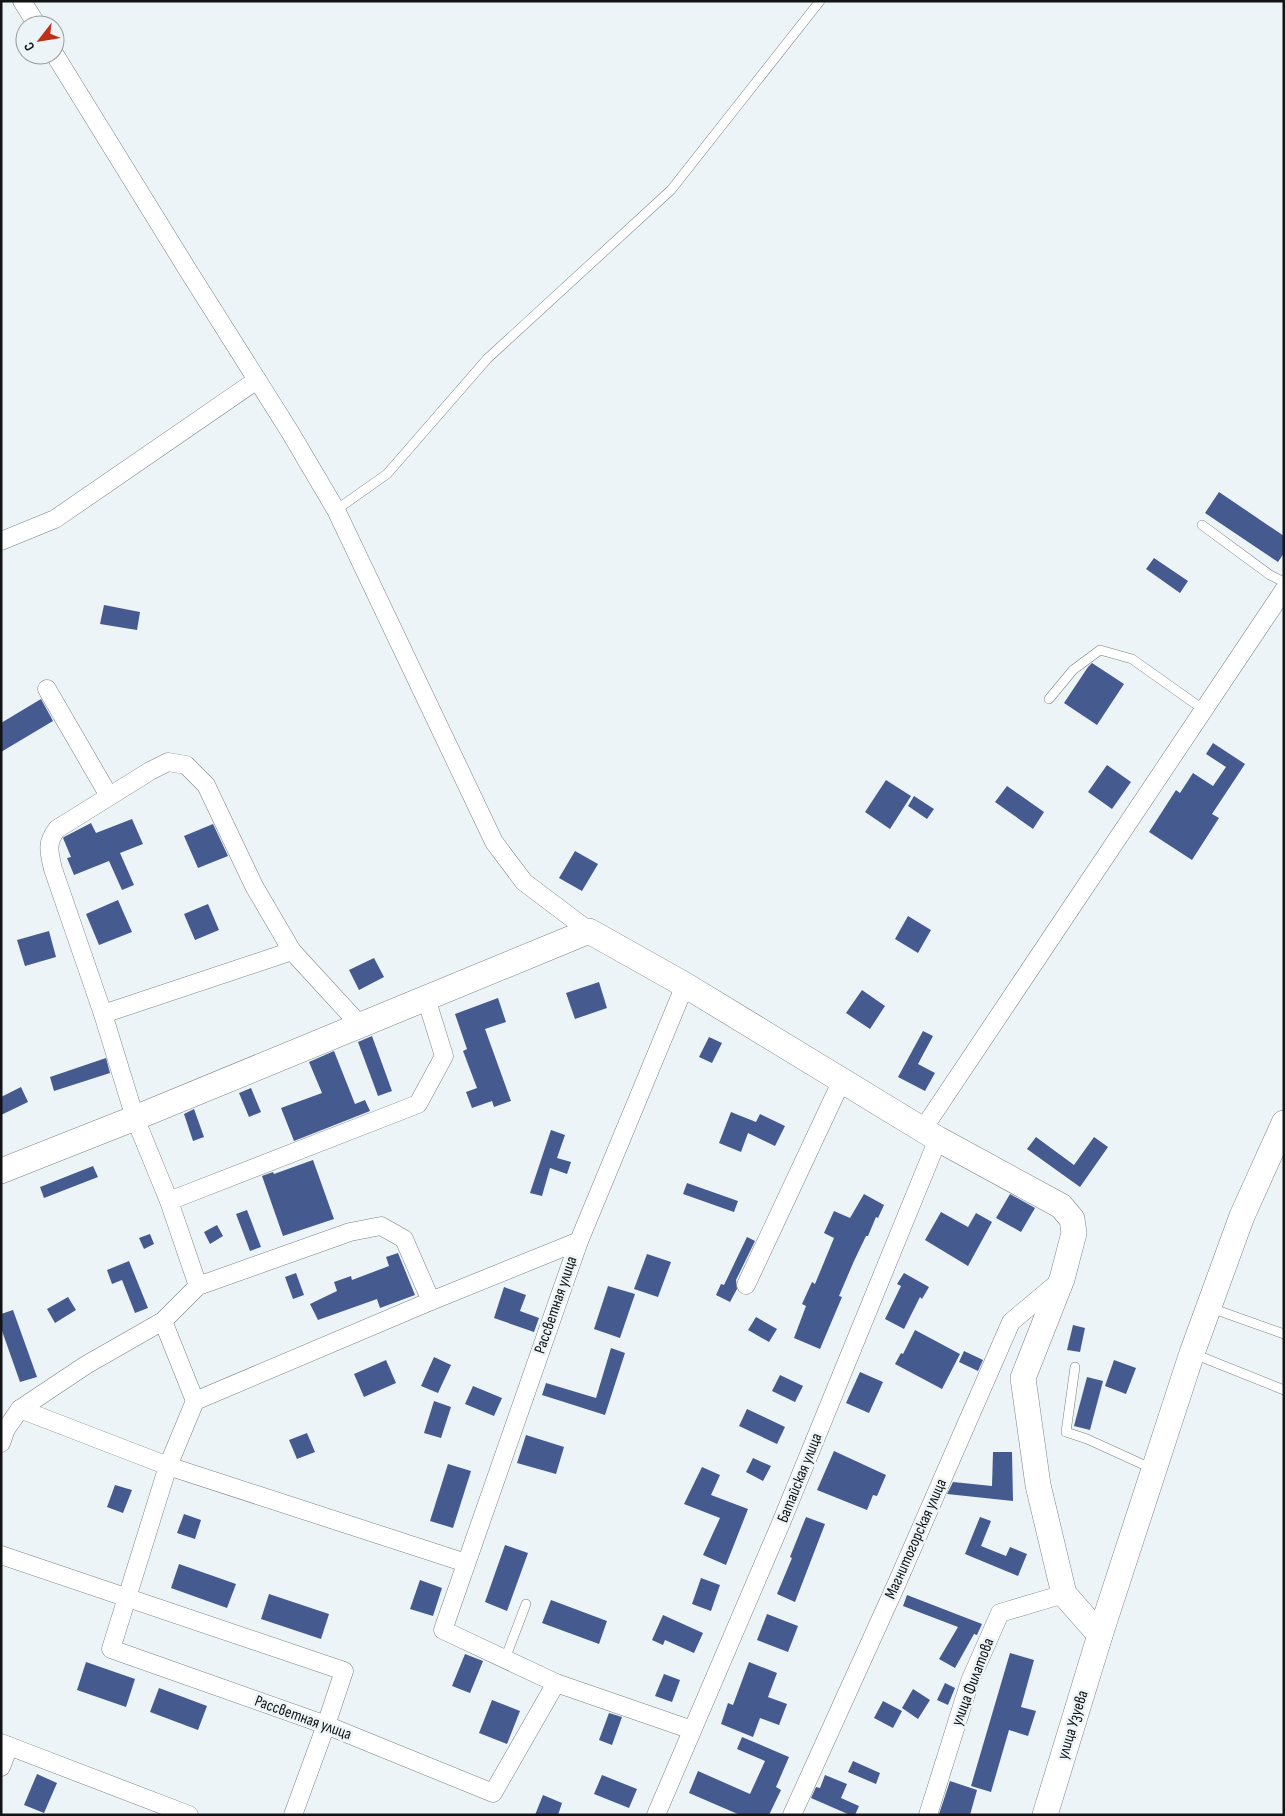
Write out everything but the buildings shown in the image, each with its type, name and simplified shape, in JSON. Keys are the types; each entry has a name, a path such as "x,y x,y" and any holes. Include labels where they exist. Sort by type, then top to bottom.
{"street":[{"path":"22,1 31,15"},
{"path":"61,65 258,380 336,510 494,842 524,882 589,931 685,984 930,1134 1062,1206 1072,1219 1074,1233 1062,1279 1023,1378 1038,1485 1064,1594 1100,1635"},
{"path":"1,541 55,519 258,380"},
{"name":"Батайская улица","path":"656,1815 781,1523 930,1134 1204,710 1284,590"},
{"path":"47,689 109,796"},
{"path":"198,1286 169,1201 135,1118 103,1014 53,869 49,853 50,838 57,829 150,771 168,762 186,765 206,785 254,886 292,951 360,1025"},
{"path":"1,1171 135,1118 589,931"},
{"path":"103,1014 292,951"},
{"name":"Рассветная улица","path":"505,1659 443,1630 579,1241 685,984"},
{"path":"169,1201 418,1104 444,1056 426,998"},
{"path":"746,1285 842,1080"},
{"name":"улица Узуева","path":"1045,1815 1100,1635 1192,1353 1242,1216 1282,1128"},
{"path":"1,1442 6,1429 20,1409 86,1365 163,1321 198,1286 350,1232 381,1226 404,1239 431,1301"},
{"path":"127,1596 168,1466 195,1402 431,1301 579,1241"},
{"name":"Магнитогорская улица","path":"792,1815 1011,1322 1062,1279"},
{"path":"163,1321 195,1402"},
{"path":"20,1409 168,1466 466,1563"},
{"path":"1,1555 127,1596 344,1671 293,1815"},
{"name":"улица Филатова","path":"928,1815 970,1681 1000,1613 1064,1594"},
{"name":"Рассветная улица","path":"127,1596 111,1649 326,1725 494,1793 556,1683"},
{"path":"505,1659 556,1683 692,1730"},
{"path":"1,1767 5,1744 189,1815"}],"lane":[{"path":"336,510 387,474 487,359 671,190 820,1"},
{"path":"1202,525 1270,575 1284,582"},
{"path":"1049,699 1073,670 1100,650 1132,658 1204,710"},
{"path":"1208,1308 1284,1334"},
{"path":"1192,1353 1284,1390"},
{"path":"1075,1368 1066,1432 1087,1439 1154,1469"},
{"path":"505,1659 526,1604"}]}
